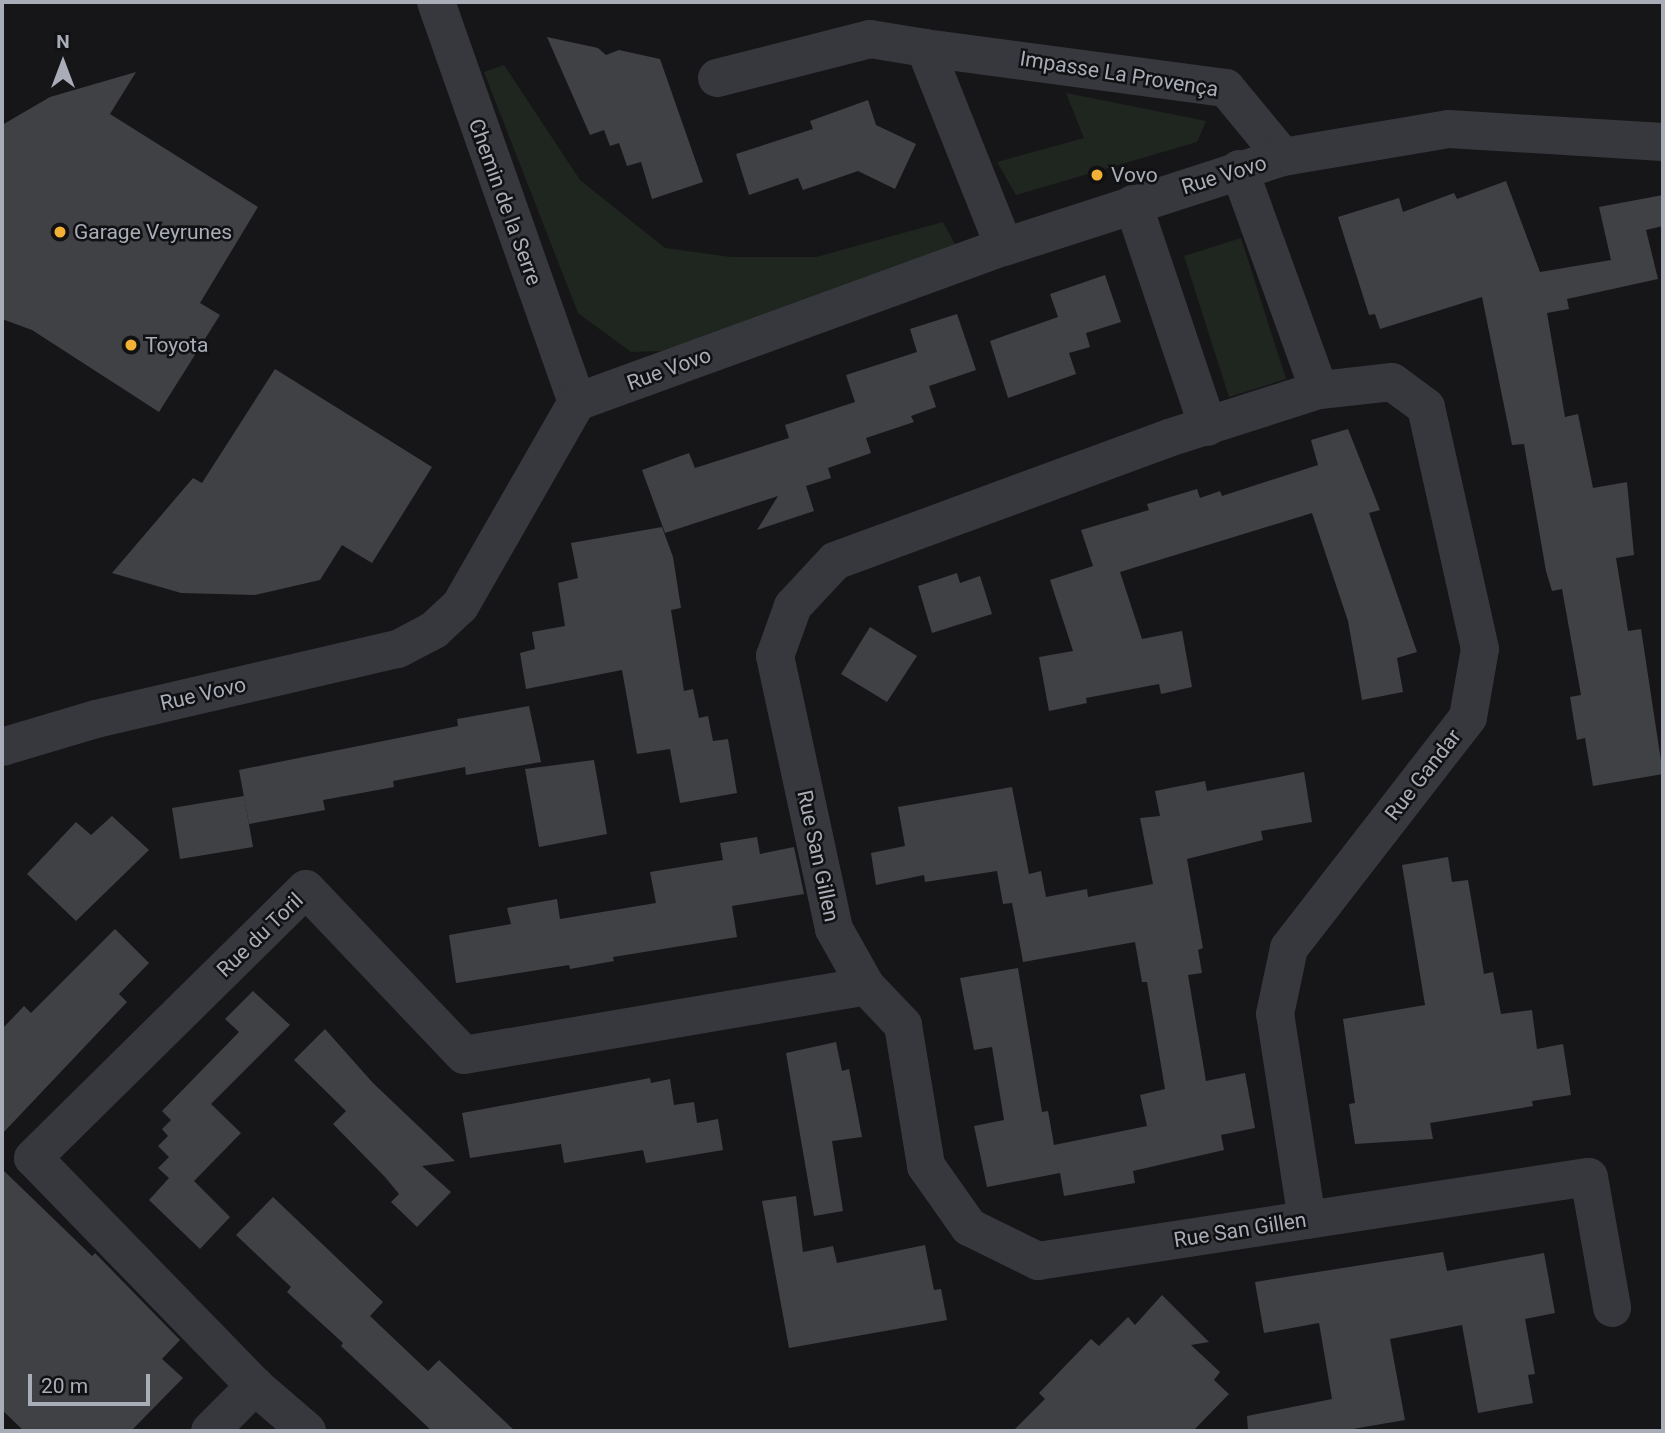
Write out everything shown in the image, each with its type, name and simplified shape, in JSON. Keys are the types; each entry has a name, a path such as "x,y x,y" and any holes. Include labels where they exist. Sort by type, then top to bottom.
{"street":[{"name":"Chemin de la Serre","path":"436,2 577,402"},
{"name":"Impasse La Provença","path":"717,78 870,39 1226,88 1283,157"},
{"path":"925,48 1004,247"},
{"name":"Rue Vovo","path":"2,747 96,719 398,649 434,629 460,606 577,402 1004,247 1283,157 1449,129 1663,142"},
{"path":"1239,169 1319,390"},
{"path":"1133,204 1208,426"},
{"name":"Rue Gandar","path":"1169,438 1319,390 1392,382 1426,407 1480,649 1468,717 1289,948 1275,1014 1307,1220"},
{"name":"Rue San Gillen","path":"1169,438 835,561 793,606 775,656 834,929 866,986 903,1025 926,1166 969,1227 1038,1261 1589,1177 1612,1308"},
{"name":"Rue du Toril","path":"255,1386 33,1158 306,889 464,1055 866,986"},
{"path":"210,1431 255,1386 307,1431"}],"shaded area":[{"path":"504,65 580,180 665,248 731,257 816,257 943,222 956,246 685,350 631,352 578,313 484,72"},
{"path":"1066,93 1206,121 1197,142 1016,195 997,162 1084,138"},
{"path":"1241,238 1286,379 1229,397 1184,256"}],"building":[{"path":"547,37 598,48 606,55 619,50 660,59 703,182 652,199 641,162 627,166 619,143 610,146 604,130 590,135"},
{"path":"136,72 110,114 258,207 200,303 220,315 159,412 32,330 2,319 2,125 50,97"},
{"path":"868,100 876,125 916,144 895,189 858,171 803,190 798,178 749,195 736,154 813,129 810,121"},
{"path":"1506,181 1540,272 1611,260 1599,207 1663,195 1663,226 1646,230 1658,279 1567,299 1569,309 1547,313 1565,417 1578,414 1593,488 1627,482 1634,555 1616,558 1628,631 1641,629 1663,774 1593,786 1585,738 1577,740 1570,697 1581,695 1562,589 1552,591 1546,571 1524,444 1512,445 1482,297 1380,329 1375,314 1369,315 1338,217 1399,198 1403,212 1454,193 1457,199"},
{"path":"1105,275 1121,322 1086,333 1090,347 1069,353 1076,374 1008,398 990,341 1058,317 1050,294"},
{"path":"957,314 976,370 929,386 936,407 911,416 914,422 866,438 871,453 828,468 831,478 806,486 814,511 757,530 778,496 665,533 642,470 689,453 695,468 789,438 785,425 855,402 846,375 917,352 910,329"},
{"path":"275,369 432,467 372,563 342,545 320,580 255,595 181,593 112,573 193,478 202,483"},
{"path":"1348,429 1380,510 1369,513 1417,652 1397,658 1403,692 1362,700 1348,621 1312,513 1120,572 1142,639 1182,631 1192,687 1161,694 1159,684 1086,698 1087,703 1049,711 1039,657 1073,651 1050,580 1093,566 1081,530 1149,510 1147,504 1197,489 1200,498 1220,491 1222,496 1318,465 1311,440"},
{"path":"662,527 673,557 681,608 671,610 684,691 693,689 699,718 708,716 713,741 728,739 737,793 680,803 670,749 637,754 622,670 526,689 520,653 535,649 532,632 565,626 558,583 578,578 571,543"},
{"path":"957,573 960,583 980,576 992,614 932,633 918,586"},
{"path":"870,627 917,656 887,702 841,674"},
{"path":"529,706 541,762 466,775 465,767 393,781 394,787 323,800 325,810 249,824 239,770 458,726 457,719"},
{"path":"594,760 607,834 539,847 525,769"},
{"path":"1304,772 1312,822 1261,831 1263,840 1187,859 1203,948 1198,950 1202,973 1188,975 1206,1081 1245,1073 1255,1128 1221,1135 1224,1150 1133,1171 1135,1183 1064,1196 1060,1173 987,1187 974,1126 1004,1120 992,1047 974,1050 960,978 1018,968 1042,1112 1048,1111 1054,1145 1147,1126 1140,1095 1165,1089 1147,982 1142,982 1135,942 1023,962 1012,903 1003,904 997,871 925,882 924,875 876,885 871,853 905,846 898,807 1012,787 1029,874 1041,871 1046,897 1087,889 1088,897 1153,884 1140,818 1160,816 1155,791 1205,781 1207,791"},
{"path":"244,796 253,847 180,859 172,808"},
{"path":"112,816 149,850 76,921 27,874 76,822 91,835"},
{"path":"757,837 760,854 794,847 804,894 732,906 737,937 613,957 614,961 570,969 569,965 456,983 449,935 511,924 507,908 557,899 560,919 656,903 650,872 723,860 720,843"},
{"path":"1448,857 1452,882 1468,880 1484,974 1493,972 1501,1014 1532,1010 1537,1049 1563,1044 1571,1095 1532,1101 1533,1106 1430,1123 1433,1139 1355,1144 1349,1104 1355,1103 1343,1019 1425,1005 1402,865"},
{"path":"115,929 149,963 119,994 127,1002 2,1134 2,1029 24,1006 31,1013"},
{"path":"253,991 290,1025 211,1104 241,1133 194,1181 230,1217 200,1249 149,1200 169,1178 158,1168 169,1157 158,1146 168,1136 162,1129 171,1120 162,1111 239,1032 225,1019"},
{"path":"325,1029 373,1083 455,1161 422,1166 451,1192 417,1227 391,1202 399,1194 333,1124 346,1111 294,1060"},
{"path":"836,1042 842,1071 849,1069 862,1137 832,1141 843,1211 814,1216 786,1053"},
{"path":"650,1078 651,1083 670,1079 674,1105 694,1102 697,1123 718,1119 723,1150 646,1163 643,1150 564,1163 561,1144 470,1158 462,1113"},
{"path":"2,1169 92,1256 95,1253 180,1340 162,1359 183,1378 131,1431 24,1431 2,1410"},
{"path":"796,1196 803,1252 833,1246 837,1263 925,1245 934,1290 941,1289 947,1320 789,1348 762,1201"},
{"path":"273,1197 383,1302 370,1316 428,1371 439,1360 515,1431 432,1431 341,1346 343,1343 287,1292 291,1287 236,1235"},
{"path":"1443,1252 1447,1271 1544,1253 1555,1313 1525,1319 1535,1374 1528,1375 1533,1403 1478,1413 1462,1325 1390,1339 1405,1420 1341,1431 1248,1431 1247,1416 1332,1399 1319,1323 1264,1333 1255,1282"},
{"path":"1162,1295 1209,1342 1191,1345 1220,1372 1214,1380 1229,1394 1193,1431 1013,1431 1045,1399 1039,1393 1091,1339 1099,1346 1128,1317 1135,1325"}],"place":[{"name":"Vovo","path":"1097,175"},
{"name":"Garage Veyrunes","path":"60,232"},
{"name":"Toyota","path":"131,345"}]}
